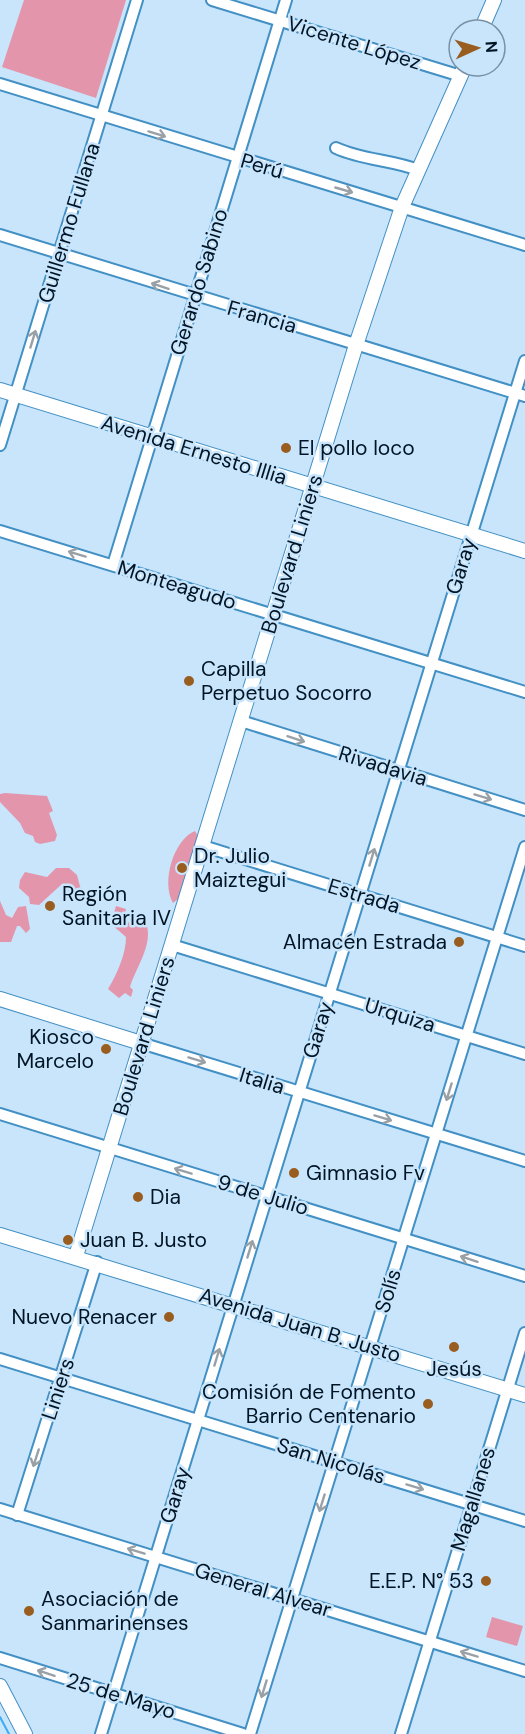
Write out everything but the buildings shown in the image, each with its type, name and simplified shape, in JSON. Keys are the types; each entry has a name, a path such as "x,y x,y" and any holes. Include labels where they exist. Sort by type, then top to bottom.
{"main road":[{"path":"486,18 494,0"},
{"name":"Boulevard Liniers","path":"76,1256 356,345 402,207 460,78"},
{"name":"Avenida Ernesto Illia","path":"0,390 525,551"},
{"name":"Italia","path":"0,999 141,1043"},
{"name":"Avenida Juan B. Justo","path":"0,1230 76,1256"},
{"name":"Avenida Juan B. Justo","path":"0,1235 97,1262 525,1395"},
{"path":"0,1686 24,1734"}],"street":[{"name":"Guillermo Fullana","path":"0,445 137,0"},
{"name":"Vicente López","path":"212,0 447,67"},
{"name":"Gerardo Sabino","path":"113,565 286,0"},
{"name":"Perú","path":"0,84 236,159 525,245"},
{"path":"336,148 347,153 398,162 418,170"},
{"name":"Francia","path":"0,236 520,395"},
{"name":"Garay","path":"101,1734 471,534 520,395 525,361"},
{"name":"Monteagudo","path":"0,531 525,692"},
{"name":"Rivadavia","path":"241,721 525,810"},
{"name":"Estrada","path":"203,846 525,946"},
{"name":"Solís","path":"250,1734 525,847"},
{"name":"Urquiza","path":"172,945 525,1054"},
{"name":"Italia","path":"141,1043 525,1161"},
{"name":"9 de Julio","path":"0,1114 525,1276"},
{"name":"Liniers","path":"17,1515 97,1262"},
{"name":"Magallanes","path":"401,1734 525,1332"},
{"name":"San Nicolás","path":"0,1359 525,1521"},
{"name":"General Alvear","path":"0,1509 525,1671"},
{"name":"25 de Mayo","path":"0,1658 243,1734"}],"shaded area":[{"path":"24,0 126,0 96,98 2,67"},
{"path":"0,794 47,796 53,811 49,813 57,835 55,841 40,844 35,842 33,836 25,833 20,823 0,802"},
{"path":"195,831 198,836 178,899 173,903 168,885 171,863 181,843"},
{"path":"56,868 69,868 77,875 82,894 73,895 62,884 39,905 30,904 29,897 19,888 20,880 25,872 47,877"},
{"path":"0,901 6,915 12,918 18,907 26,906 30,929 26,933 20,926 17,926 11,942 0,942"},
{"path":"116,906 126,909 124,920 133,925 141,921 146,923 148,931 146,947 130,987 133,990 131,997 125,993 119,998 108,989 115,977 126,944 126,937 111,924"},
{"path":"492,1617 523,1626 517,1646 486,1637"}],"waterway":[{"path":"0,1717 9,1734"}],"place":[{"name":"El pollo loco","path":"286,448"},
{"name":"Capilla Perpetuo Socorro","path":"189,681"},
{"name":"Dr. Julio Maiztegui","path":"182,868"},
{"name":"Región Sanitaria IV","path":"50,906"},
{"name":"Almacén Estrada","path":"459,942"},
{"name":"Kiosco Marcelo","path":"106,1049"},
{"name":"Gimnasio Fv","path":"294,1173"},
{"name":"Dia","path":"138,1197"},
{"name":"Juan B. Justo","path":"68,1240"},
{"name":"Nuevo Renacer","path":"169,1317"},
{"name":"Jesús","path":"454,1347"},
{"name":"Comisión de Fomento Barrio Centenario","path":"428,1404"},
{"name":"E.E.P. N° 53","path":"486,1581"},
{"name":"Asociación de Sanmarinenses","path":"29,1611"}]}
